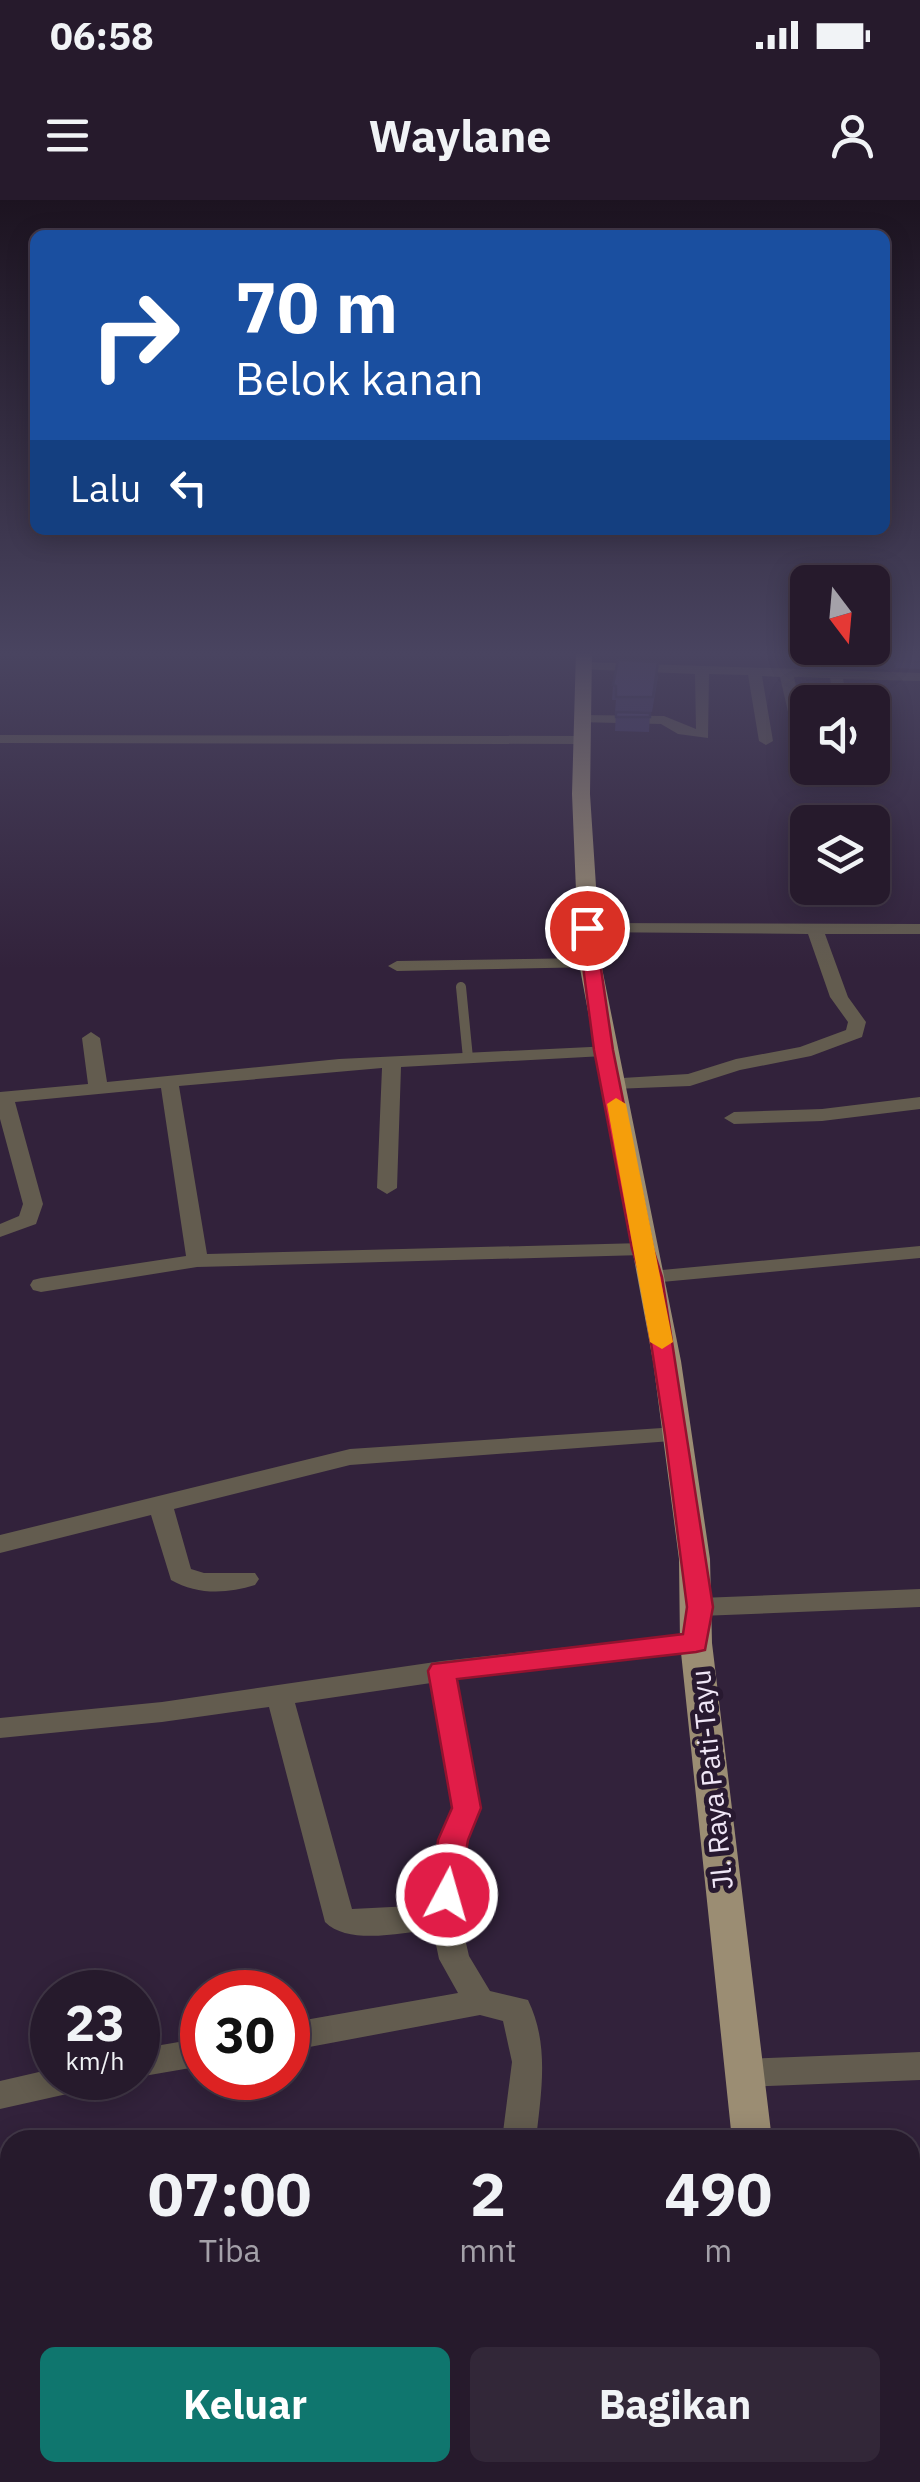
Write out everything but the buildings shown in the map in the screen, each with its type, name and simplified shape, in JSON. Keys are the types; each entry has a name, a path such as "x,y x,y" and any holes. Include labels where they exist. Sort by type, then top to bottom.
{"main road":[{"name":"Jl. Raya Pati-Tayu","path":"582,756 590,963 642,1249 652,1277 677,1435 700,1607 696,1643 751,2130"}],"street":[{"path":"587,928 920,929"},
{"path":"612,1083 690,1080 736,1064 804,1052 855,1032 858,1022 840,998 815,930"},
{"path":"397,966 590,963"},
{"path":"91,1038 98,1089"},
{"path":"0,1231 29,1220 33,1204 2,1098 392,1062 604,1050"},
{"path":"387,1188 392,1062"},
{"path":"169,1081 198,1261"},
{"path":"734,1118 822,1115 920,1102"},
{"path":"41,1284 198,1261 642,1249"},
{"path":"652,1277 920,1252"},
{"path":"0,1544 350,1457 677,1435"},
{"path":"161,1504 176,1568 184,1578 211,1584 246,1579"},
{"path":"700,1607 920,1598"},
{"path":"0,1728 280,1698 442,1671 696,1643"},
{"path":"442,1671 466,1808 453,1840 446,1917 454,1959 480,2002"},
{"path":"280,1698 336,1913 344,1921 354,1922 446,1917"},
{"path":"310,2032 480,2002 516,2010 528,2062 519,2130"},
{"path":"744,2073 920,2066"},
{"path":"0,2095 30,2088"}],"lane":[{"path":"461,987 468,1058"}],"slow traffic":[{"path":"616,1104 662,1342"}],"route":[{"path":"447,1895 453,1840 466,1808 442,1671 696,1643 700,1607 677,1435 652,1277 642,1249 604,1050 587,928"}]}
